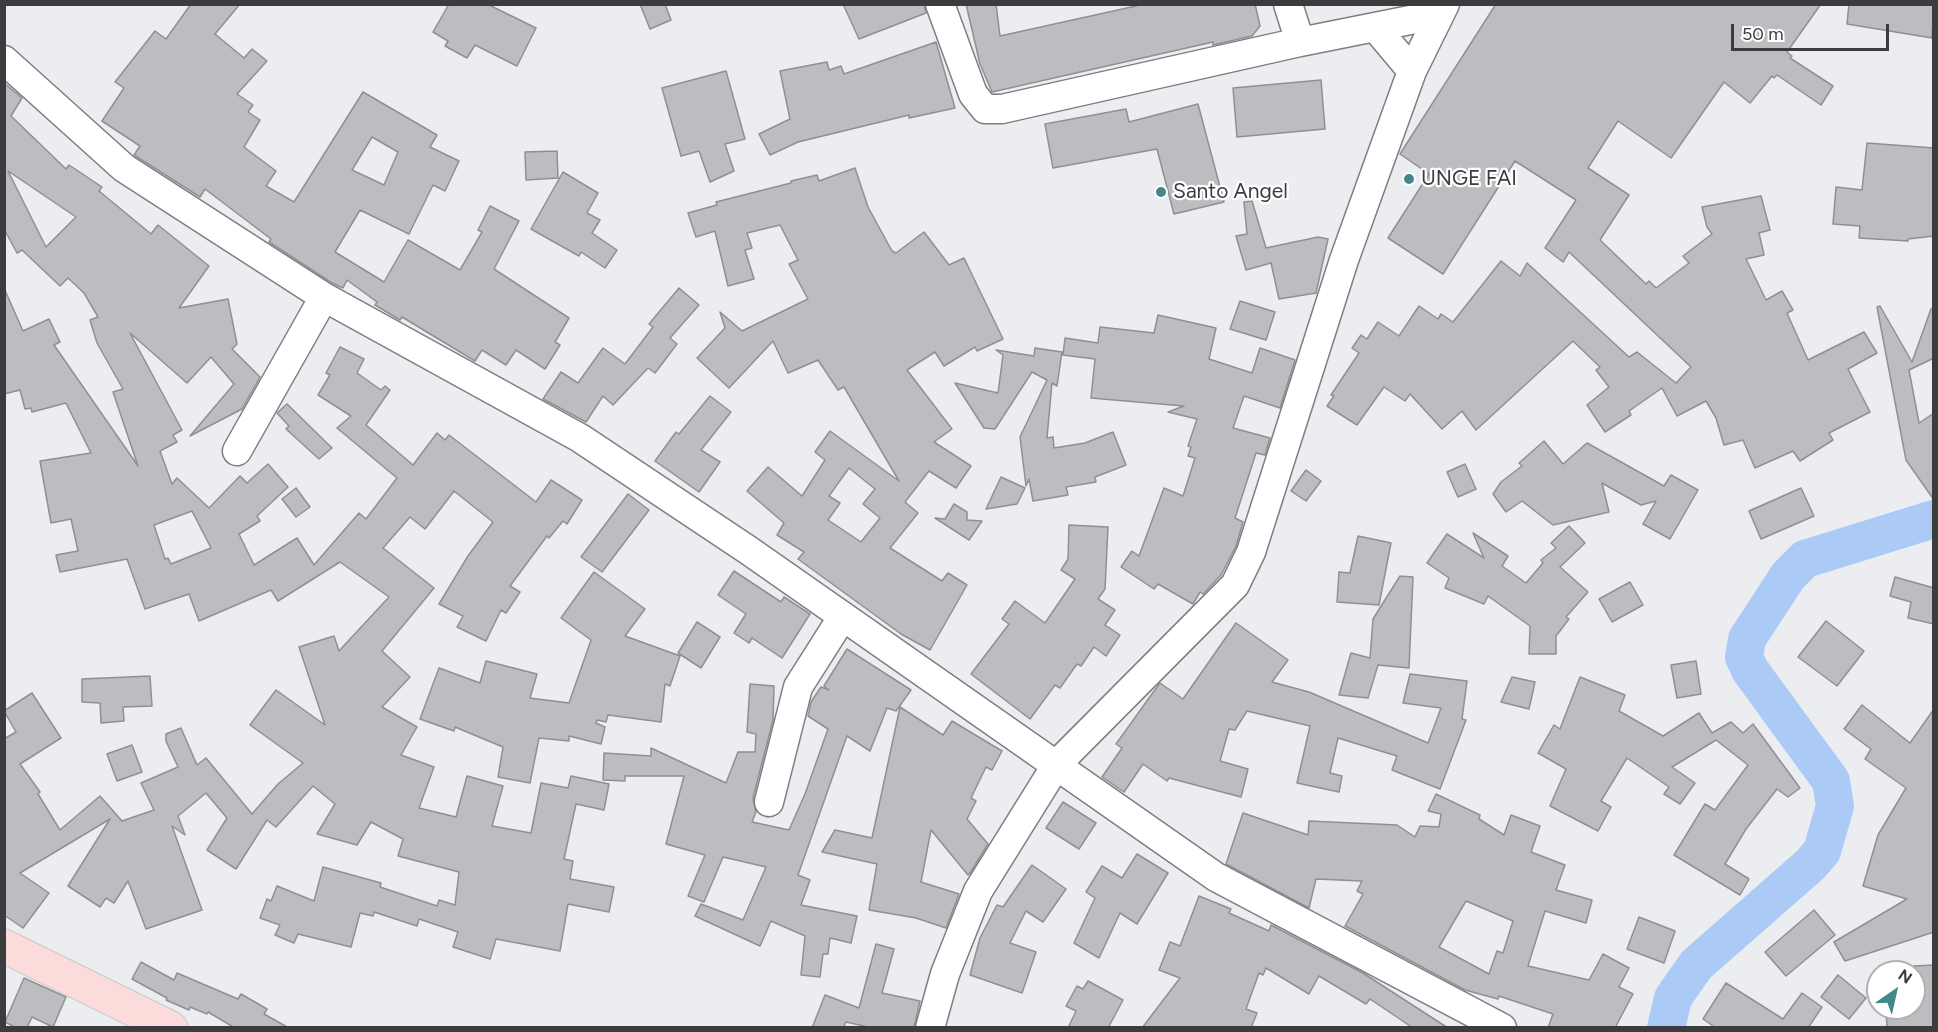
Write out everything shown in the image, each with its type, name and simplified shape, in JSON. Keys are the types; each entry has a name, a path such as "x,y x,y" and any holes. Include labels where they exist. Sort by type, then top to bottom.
{"main road":[{"path":"4,946 171,1028"}],"street":[{"path":"940,4 973,94 985,109 1002,109 1375,27 1442,9"},
{"path":"1288,4 1300,42"},
{"path":"930,1028 945,974 978,891 1056,764 1235,585 1251,552 1344,260 1412,71 1442,9"},
{"path":"1375,27 1412,71"},
{"path":"4,60 124,168 324,297 580,438 843,616 1216,877 1502,1028"},
{"path":"237,451 324,297"},
{"path":"769,802 798,687 843,616"}],"building":[{"path":"191,4 240,4 215,34 244,58 252,49 267,61 237,94 253,105 248,112 260,120 244,147 276,171 266,186 294,202 363,92 437,135 430,147 459,161 445,191 433,185 409,234 360,210 335,252 384,282 408,240 460,270 482,232 478,230 490,206 519,221 494,269 569,318 555,342 560,345 545,369 516,350 506,365 482,350 475,361 402,317 400,320 375,305 377,302 347,280 343,288 332,283 269,242 271,239 205,189 200,197 134,155 140,146 102,121 124,88 115,82 155,31 166,39","holes":["372,137 398,152 384,185 352,170"]},
{"path":"449,4 487,4 536,28 517,66 475,45 467,58 445,46 448,41 433,32"},
{"path":"640,4 665,4 671,20 650,29"},
{"path":"843,4 924,4 926,13 859,39"},
{"path":"966,4 996,4 1000,36 1145,4 1255,4 1260,26 1252,36 1213,45 1213,42 992,92 980,64"},
{"path":"1496,4 1821,4 1787,52 1792,56 1790,58 1833,86 1821,105 1777,75 1774,78 1772,76 1750,103 1724,82 1671,158 1618,121 1588,168 1629,195 1600,240 1646,284 1649,281 1656,288 1689,263 1683,256 1712,234 1707,227 1702,207 1761,196 1770,230 1759,233 1764,255 1746,259 1766,300 1782,291 1793,310 1787,313 1808,360 1864,332 1877,353 1848,369 1870,412 1829,433 1833,440 1800,461 1793,451 1755,468 1743,440 1724,445 1716,418 1706,401 1677,416 1662,388 1629,411 1631,415 1605,432 1587,405 1609,387 1596,370 1600,367 1573,341 1476,430 1462,411 1442,429 1410,394 1405,401 1384,387 1357,425 1327,406 1334,396 1331,395 1359,353 1352,348 1361,335 1367,339 1378,322 1399,336 1419,306 1438,319 1441,314 1453,322 1501,261 1520,276 1527,263 1629,357 1637,352 1676,383 1691,367 1569,252 1563,262 1545,248 1576,200 1515,161 1443,274 1388,238 1429,174 1400,154"},
{"path":"1849,4 1934,4 1932,38 1847,24"},
{"path":"936,42 955,108 909,118 909,115 798,142 770,155 759,134 790,119 780,71 827,62 829,70 841,66 844,74"},
{"path":"726,71 745,139 725,144 734,171 710,182 699,151 681,156 662,88"},
{"path":"1321,80 1325,129 1237,137 1233,88"},
{"path":"4,83 22,98 11,116 66,169 69,165 102,187 99,191 151,234 158,225 209,266 179,308 228,299 237,344 232,349 260,377 242,409 190,436 234,384 211,357 187,383 130,333 182,430 173,435 177,442 160,451 172,484 177,478 209,508 240,476 247,483 268,464 288,487 257,516 260,521 239,534 254,565 297,538 314,565 359,513 366,519 397,478 337,428 351,416 318,395 330,375 326,373 340,347 364,359 357,373 381,390 385,386 390,390 366,425 413,465 437,433 445,440 449,435 536,502 551,480 582,500 567,524 563,521 549,538 547,536 510,586 520,592 506,613 501,610 486,641 457,627 463,616 439,604 468,556 493,522 454,491 425,529 410,517 383,548 434,588 382,651 410,677 382,707 417,727 401,755 434,767 419,808 456,817 467,776 503,786 492,826 531,833 541,783 568,788 571,776 609,784 604,810 576,804 564,859 573,861 570,879 614,887 609,912 568,904 560,951 496,939 490,959 453,947 458,932 419,919 417,926 374,912 373,916 360,913 351,947 298,934 294,943 275,935 280,925 260,918 267,899 271,901 277,886 314,901 323,867 381,883 380,887 437,906 439,900 455,905 459,872 398,856 403,839 371,822 357,845 317,834 335,804 313,786 276,827 267,820 236,869 207,850 227,818 206,793 178,816 185,835 172,826 202,910 146,929 128,881 114,903 106,898 100,907 68,886 110,819 20,873 49,893 23,928 4,915 4,739 16,732 4,711 32,693 61,738 20,764 40,792 38,794 60,830 100,796 122,821 154,810 141,783 178,767 166,741 166,734 181,728 197,765 206,758 252,814 278,784 303,763 250,725 276,690 325,725 299,647 334,636 339,651 389,597 340,562 278,601 271,590 199,621 189,594 145,609 127,559 60,572 56,555 78,551 71,519 51,523 40,461 91,453 66,403 32,412 31,408 25,409 20,390 4,394 4,288 23,331 49,319 60,342 54,345 138,466 113,392 123,389 97,343 90,320 98,317 84,293 68,278 60,286 22,250 17,253 4,229","holes":["8,171 76,217 46,247","192,511 211,548 171,564 168,558 165,559 154,525"]},
{"path":"1198,104 1224,202 1174,214 1157,149 1053,168 1045,124 1126,109 1129,122"},
{"path":"1867,143 1934,148 1934,236 1908,239 1908,241 1859,238 1860,226 1833,224 1836,187 1862,190"},
{"path":"557,151 558,178 526,180 525,152"},
{"path":"855,168 868,207 892,251 896,253 924,232 949,265 964,258 1003,339 977,351 975,347 944,366 935,352 907,370 952,429 934,442 971,466 956,488 929,471 905,502 918,513 890,548 942,581 948,573 967,585 930,650 901,634 798,559 804,552 777,535 784,523 747,491 768,467 802,496 825,460 815,452 830,431 899,481 844,387 838,390 818,360 788,373 773,341 729,388 697,358 725,328 720,312 742,331 808,299 789,264 798,260 780,225 747,233 752,248 745,250 754,279 728,286 715,231 696,237 688,213 717,205 716,202 791,183 791,181 817,175 819,181","holes":["849,468 875,489 863,504 880,518 861,542 828,520 840,503 829,496"]},
{"path":"563,172 598,193 587,213 600,220 592,233 617,250 605,268 581,252 579,256 531,229"},
{"path":"1252,201 1266,248 1318,237 1328,239 1316,293 1279,299 1271,263 1246,270 1236,236 1247,234 1244,202"},
{"path":"679,288 699,305 670,338 677,344 655,373 648,368 613,405 603,396 586,422 543,399 561,372 578,383 603,348 625,364 653,327 649,324"},
{"path":"1240,301 1275,312 1266,340 1230,329"},
{"path":"1880,306 1912,362 1931,309 1934,309 1934,358 1909,370 1919,423 1934,413 1934,500 1906,460 1877,307"},
{"path":"1158,315 1216,328 1209,359 1252,373 1260,348 1295,360 1280,408 1244,396 1233,428 1270,438 1265,455 1256,453 1235,518 1243,522 1236,546 1221,575 1203,594 1200,592 1193,604 1158,584 1154,589 1121,567 1132,551 1139,556 1164,488 1183,496 1195,458 1188,456 1191,447 1188,446 1197,419 1168,412 1184,406 1091,398 1095,359 1063,355 1065,338 1098,343 1100,327 1154,333"},
{"path":"1035,348 1062,352 1057,386 1052,383 1047,438 1053,437 1054,448 1085,443 1113,432 1126,465 1095,477 1096,482 1066,487 1068,495 1033,501 1029,479 1026,486 1020,437 1047,380 1032,372 995,429 984,428 955,383 998,393 1003,355 996,350 1034,356"},
{"path":"710,396 731,412 701,450 720,462 699,492 655,461 676,432 679,434"},
{"path":"287,404 332,448 319,459 286,429 289,426 277,413"},
{"path":"1544,441 1563,464 1587,443 1664,486 1671,475 1698,490 1670,539 1643,524 1656,501 1641,505 1602,483 1609,512 1553,525 1522,501 1506,512 1493,494 1501,482 1522,466 1519,463"},
{"path":"1465,464 1476,489 1458,497 1447,472"},
{"path":"1306,470 1321,481 1306,501 1291,491"},
{"path":"1001,477 1025,488 1017,504 986,509"},
{"path":"296,488 310,507 296,517 282,499"},
{"path":"1801,488 1814,516 1761,539 1749,511"},
{"path":"628,494 649,510 602,572 581,557"},
{"path":"954,504 967,512 967,520 982,521 969,540 935,518 945,519"},
{"path":"1069,525 1108,527 1105,589 1098,599 1115,610 1105,625 1120,635 1106,656 1094,647 1081,666 1077,664 1060,688 1055,685 1030,719 971,674 1009,624 1002,619 1015,601 1045,623 1075,579 1061,570 1068,559"},
{"path":"1569,526 1585,543 1560,567 1588,592 1566,617 1569,619 1556,636 1556,654 1529,654 1530,626 1488,596 1484,604 1445,588 1449,578 1427,563 1447,534 1484,558 1473,533 1508,556 1502,566 1526,583 1543,563 1541,560 1556,548 1551,543"},
{"path":"1358,536 1391,543 1379,605 1337,602 1339,572 1350,573"},
{"path":"734,571 781,602 784,597 810,614 782,658 752,638 749,643 734,633 746,614 718,595"},
{"path":"594,572 645,609 625,636 680,656 670,686 665,684 661,722 608,715 606,722 597,720 596,723 605,727 601,744 569,736 569,741 539,738 530,783 498,777 503,747 455,727 454,731 420,719 439,668 480,683 486,661 537,674 530,698 569,703 591,640 561,618"},
{"path":"1400,576 1413,577 1409,668 1378,665 1368,698 1339,695 1351,653 1370,658 1373,619"},
{"path":"1895,577 1934,588 1934,624 1908,618 1911,602 1890,596"},
{"path":"1630,582 1643,605 1612,622 1599,599"},
{"path":"1826,621 1864,651 1837,686 1798,657"},
{"path":"697,622 720,637 701,668 678,653"},
{"path":"1236,623 1288,660 1272,682 1309,692 1428,743 1441,708 1403,703 1410,674 1467,681 1462,719 1466,720 1440,789 1392,770 1397,756 1338,738 1330,773 1342,776 1339,792 1297,783 1310,726 1247,711 1235,730 1229,729 1220,761 1248,769 1241,797 1169,778 1167,781 1143,764 1124,792 1102,777 1122,748 1116,744 1160,683 1183,699"},
{"path":"847,649 911,690 896,711 887,708 870,751 847,736 798,875 810,880 801,905 857,916 851,943 830,938 828,954 823,954 820,977 801,975 805,936 771,921 760,946 695,916 701,904 743,920 766,867 723,857 704,902 688,896 705,855 666,844 684,776 625,776 625,781 603,780 604,753 651,756 651,748 726,783 738,752 755,752 756,734 747,732 750,684 774,686 773,720 753,798 756,812 752,822 789,830 805,794 828,729 808,716 811,702 821,687 829,690 824,686"},
{"path":"1696,661 1701,694 1677,698 1671,665"},
{"path":"150,676 152,706 123,707 124,721 101,723 100,703 82,702 82,679"},
{"path":"1512,677 1535,682 1529,709 1501,702"},
{"path":"1580,677 1625,695 1619,711 1663,736 1699,713 1712,733 1731,722 1743,733 1753,724 1800,788 1788,797 1777,789 1746,829 1725,864 1749,879 1740,895 1674,855 1705,804 1715,810 1748,765 1716,740 1672,767 1695,783 1680,804 1664,794 1669,787 1627,758 1601,801 1611,807 1598,831 1550,806 1566,769 1538,753 1554,725 1560,729"},
{"path":"1862,705 1910,743 1934,709 1934,932 1845,961 1834,942 1907,899 1863,886 1878,835 1906,788 1865,759 1871,749 1844,729"},
{"path":"900,707 943,735 952,721 1002,751 992,770 986,767 971,798 976,801 967,819 988,844 968,875 931,830 921,882 959,894 946,928 916,918 869,910 877,864 822,852 835,830 872,838"},
{"path":"132,745 142,772 117,781 107,754"},
{"path":"1436,794 1480,815 1479,819 1504,835 1511,815 1540,826 1531,852 1565,865 1556,890 1592,900 1586,923 1545,911 1528,966 1589,980 1603,954 1629,968 1619,987 1633,994 1615,1028 1548,1028 1553,1014 1499,996 1498,999 1465,990 1345,926 1363,894 1357,891 1362,881 1316,879 1309,908 1226,864 1243,813 1308,835 1309,821 1397,825 1415,837 1420,826 1439,827 1441,814 1428,811","holes":["1466,901 1513,921 1503,953 1497,951 1489,974 1439,947"]},
{"path":"1063,802 1096,823 1079,849 1046,828"},
{"path":"1137,854 1168,873 1137,924 1120,913 1099,958 1074,943 1095,898 1086,892 1102,866 1122,878"},
{"path":"1032,865 1066,889 1043,922 1026,911 1010,943 1036,952 1022,993 970,975 980,938 997,905 1003,907"},
{"path":"1199,896 1231,909 1229,913 1269,931 1271,925 1363,973 1448,1028 1413,1028 1370,999 1366,1004 1319,976 1309,994 1266,968 1263,975 1259,973 1246,1009 1257,1013 1251,1028 1142,1028 1180,978 1159,970 1170,942 1180,946"},
{"path":"1814,910 1835,935 1786,976 1765,952"},
{"path":"1639,917 1675,931 1664,963 1627,949"},
{"path":"876,944 894,949 882,993 920,1001 914,1028 873,1028 846,1022 843,1028 812,1028 825,995 859,1008"},
{"path":"141,962 174,980 177,973 238,999 241,994 267,1009 264,1014 289,1028 235,1028 208,1012 207,1014 190,1007 189,1010 166,1000 167,998 132,979"},
{"path":"1926,965 1934,965 1934,1028 1887,1028 1887,1020 1926,1020"},
{"path":"1838,975 1866,998 1849,1019 1821,997"},
{"path":"24,978 66,997 53,1027 32,1017 27,1028 17,1028 5,1022"},
{"path":"1088,981 1123,1000 1108,1028 1068,1028 1076,1011 1066,1006 1077,986 1083,989"},
{"path":"1726,983 1783,1019 1802,993 1822,1007 1808,1028 1716,1028 1703,1019"}],"waterway":[{"path":"1666,1028 1673,998 1696,965 1811,864 1822,851 1835,806 1831,781 1750,670 1744,657 1747,639 1788,576 1805,559 1934,519"}],"place":[{"name":"UNGE FAI","path":"1409,179"},
{"name":"Santo Angel","path":"1161,192"}]}
